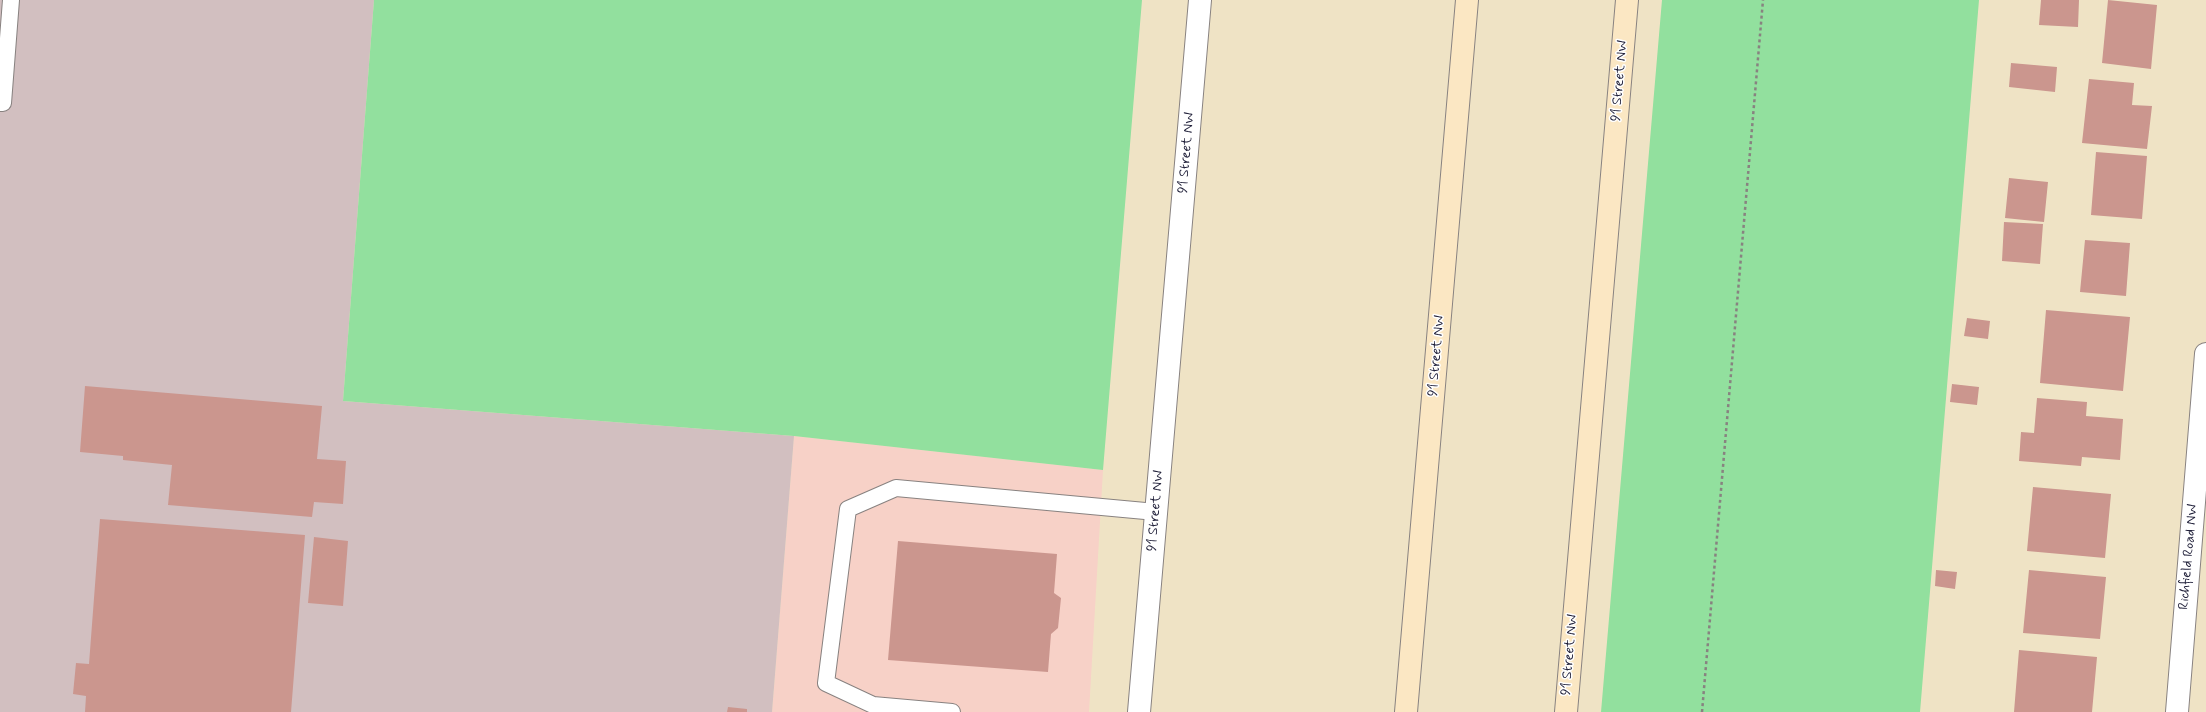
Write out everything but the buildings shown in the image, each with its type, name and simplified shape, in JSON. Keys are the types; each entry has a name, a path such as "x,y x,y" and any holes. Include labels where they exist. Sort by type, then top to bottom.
{"main road":[{"name":"91 Street NW","path":"1406,712 1467,0"},
{"name":"91 Street NW","path":"1566,712 1627,0"}],"street":[{"name":"91 Street NW","path":"1139,712 1200,0"},
{"name":"Richfield Road NW","path":"2176,712 2206,354"}],"lane":[{"path":"0,103 3,103 11,0"},
{"path":"952,712 873,705 826,683 848,509 896,488 1156,512"}],"path":[{"path":"1702,712 1763,0"}],"shaded area":[{"path":"0,0 374,0 343,401 794,436 772,712 0,712"},
{"path":"794,436 1103,470 1089,712 772,712"}],"green space":[{"path":"374,0 1142,0 1103,470 794,436 343,401"},
{"path":"1662,0 1979,0 1920,712 1601,712"}]}
